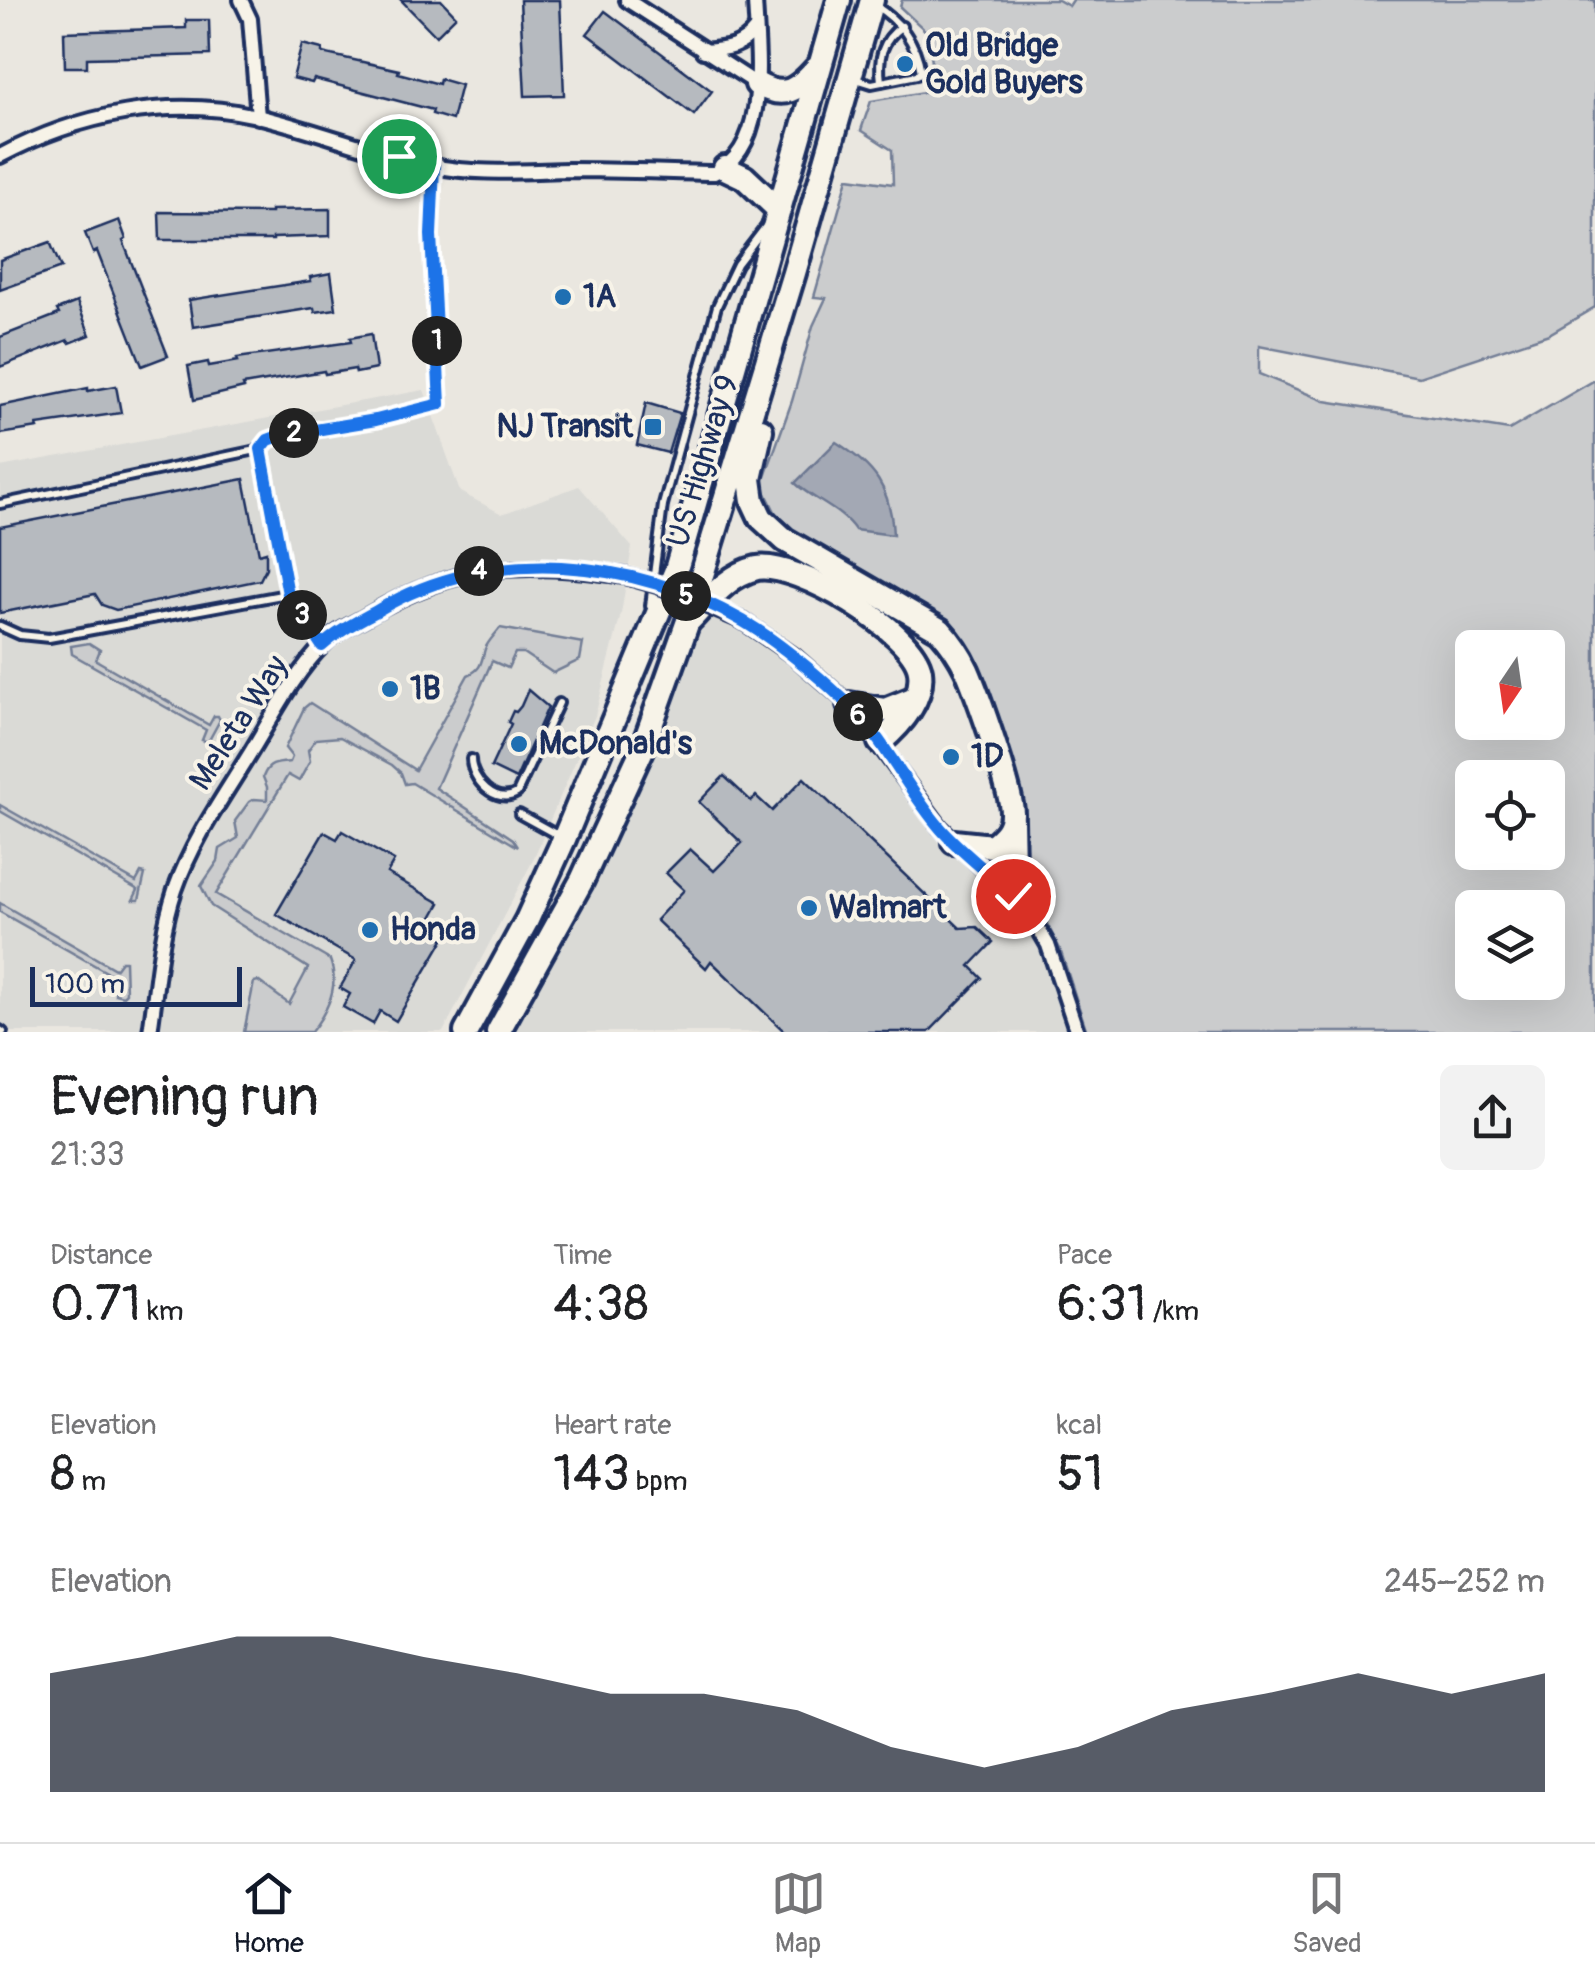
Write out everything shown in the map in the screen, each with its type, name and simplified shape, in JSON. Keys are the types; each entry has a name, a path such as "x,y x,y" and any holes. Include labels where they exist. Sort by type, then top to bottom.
{"highway":[{"name":"US Highway 9","path":"466,1032 527,920 564,839 676,570 839,0"},
{"name":"US Highway 9","path":"500,1032 582,880 642,750 688,621 872,2"},
{"path":"758,84 778,93 796,90 822,63"},
{"path":"725,168 744,177 778,209"},
{"path":"794,273 750,479 753,501 761,518 785,540 940,630 953,644 967,670 1013,808 1013,866 1030,914"},
{"path":"688,621 742,573 766,567 792,572 854,606 906,646 920,672 915,698 902,722 880,742"},
{"path":"849,704 886,710 915,698"},
{"path":"954,842 992,846 1005,836 1012,820"}],"street":[{"path":"241,0 250,20 258,116"},
{"path":"627,0 758,84"},
{"path":"0,156 37,136 95,116 214,108 258,116 434,166 491,171 714,173 738,156 752,122 758,84 755,0"},
{"path":"703,51 735,48 756,28"},
{"name":"Meleta Way","path":"150,1032 167,924 193,846 287,692 322,646 402,596 453,576 511,566 558,566 660,586 743,621 794,656 849,704 940,827 1030,914 1048,945 1077,1032"}],"lane":[{"path":"850,78 872,84 920,72 917,51 902,26 872,2"},
{"path":"882,82 878,63 884,46 890,34 902,26"},
{"path":"0,504 261,449 268,440 279,436 376,420 440,404 431,235 434,166"},
{"path":"640,660 657,572 663,505 716,306 737,264 778,209"},
{"path":"261,449 288,594 322,646"},
{"path":"0,626 20,635 49,638 288,594"},
{"path":"471,759 471,771 477,782 510,798 517,793 559,702"},
{"path":"518,814 564,839"}],"shaded area":[{"path":"902,0 1058,0 1069,6 1073,0 1595,0 1595,307 1549,334 1419,377 1259,346 1259,374 1325,401 1509,430 1595,380 1595,1032 1087,1032 1060,949 1016,864 1017,778 965,643 784,530 762,485 813,326 826,298 814,297 848,178 893,184 892,150 861,130 871,101 936,90 928,33 900,7"},
{"path":"424,390 460,492 502,514 579,486 632,547 621,614 595,716 532,862 443,1032 0,1032 0,467"},
{"path":"836,442 861,460 878,480 889,504 893,535 855,530 795,483"},
{"path":"701,602 723,611 849,704 940,827 1030,914 1077,1032 498,1032"},
{"path":"500,628 583,643 580,660 553,673 523,653 515,653 508,668 492,661 436,788 513,839 518,847 412,783 405,784 392,765 340,737 316,739 308,750 310,761 299,781 288,775 216,894 330,960 333,989 311,1032 244,1032 254,982 289,1004 308,968 211,906 201,886 218,861 220,849 238,838 235,821 249,802 267,800 263,777 270,766 290,762 292,757 285,748 304,708 310,703 415,770 468,675 478,668 486,646"},
{"path":"89,643 100,650 96,660 209,725 218,716 220,720 208,742 202,740 206,730 72,654 71,646"},
{"path":"0,805 136,882 141,873 145,874 139,900 133,900 138,890 0,811"},
{"path":"0,903 115,969 125,961 126,993 115,994 117,978 0,912"}],"building":[{"path":"401,0 441,0 456,16 436,36"},
{"path":"520,0 560,0 564,95 525,96"},
{"path":"605,11 712,91 694,115 587,34"},
{"path":"186,20 209,20 210,55 87,58 87,67 65,67 64,32 186,28"},
{"path":"302,44 322,49 322,53 399,70 398,73 439,84 440,79 461,85 452,120 432,114 433,110 314,79 312,83 293,78"},
{"path":"330,209 330,236 160,240 159,212"},
{"path":"119,220 126,239 123,241 168,356 142,366 97,251 93,253 85,233"},
{"path":"50,242 61,268 0,290 0,260"},
{"path":"331,273 336,309 315,312 314,308 193,327 189,300 311,281 310,277"},
{"path":"77,302 90,335 0,367 0,337 59,314 57,310"},
{"path":"371,334 376,369 356,373 355,369 325,374 324,371 243,385 244,388 194,400 188,366 208,362 209,366 238,361 237,358 351,342 350,338"},
{"path":"116,386 121,413 0,434 0,406"},
{"name":"NJ Transit","path":"646,403 680,413 668,453 637,445"},
{"path":"244,479 259,554 266,552 266,568 260,580 116,610 102,605 95,594 0,613 0,527"},
{"name":"McDonald's","path":"528,690 548,707 516,779 491,767 513,711 521,706"},
{"name":"Walmart","path":"724,776 751,801 756,796 772,811 804,778 960,928 977,927 993,942 970,966 982,978 929,1032 785,1032 711,961 706,968 656,920 684,890 666,873 690,849 714,871 742,843 699,802"},
{"name":"Honda","path":"342,831 394,861 387,873 440,903 430,921 440,926 435,934 444,939 396,1021 380,1011 373,1024 343,1007 350,994 340,988 356,960 276,914 324,832 337,839"}],"place":[{"name":"Old Bridge Gold Buyers","path":"905,64"},
{"name":"1A","path":"563,297"},
{"name":"NJ Transit","path":"653,427"},
{"name":"1B","path":"390,689"},
{"name":"McDonald's","path":"519,744"},
{"name":"1D","path":"951,757"},
{"name":"Walmart","path":"809,908"},
{"name":"Honda","path":"370,930"}],"route":[{"path":"399,156 434,166 431,235 440,404 376,420 279,436 268,440 261,449 288,594 322,646 402,596 453,576 511,566 558,566 660,586 743,621 794,656 849,704 940,827 1013,896"}]}
